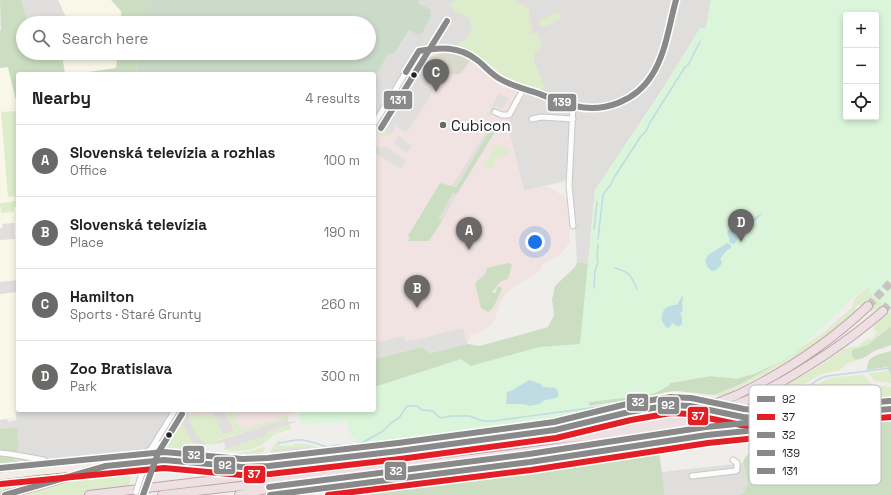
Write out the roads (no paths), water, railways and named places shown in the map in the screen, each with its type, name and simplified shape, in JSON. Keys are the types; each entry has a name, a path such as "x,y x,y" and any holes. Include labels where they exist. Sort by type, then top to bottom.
{"highway":[{"path":"757,385 784,371 810,354 840,331 868,306"},
{"path":"776,385 835,350 883,310"},
{"path":"89,495 586,436 624,430 661,422 693,408 737,395 749,389"},
{"path":"162,495 511,454 612,440 647,434 678,426 749,399"},
{"path":"555,430 661,422"},
{"path":"5,495 106,466"},
{"path":"239,495 333,475"}],"main road":[{"path":"0,476 131,463 145,464 164,460 242,467 269,466 399,451 555,430 656,407 680,405 693,408"},
{"path":"881,410 891,409"},
{"path":"729,414 749,417"},
{"path":"881,416 891,415"},
{"path":"270,495 537,461 707,435 749,430"}],"street":[{"path":"376,121 419,51 442,47 461,49 471,55 497,77 573,106 590,109 612,106 626,100 645,84 653,74 657,66 676,0"},
{"path":"495,112 509,115 524,88"},
{"path":"573,106 570,186 573,226"},
{"path":"532,119 541,117 573,119"},
{"path":"135,495 151,449 174,412"},
{"path":"157,439 158,454 160,458 164,460"},
{"path":"131,463 151,449"},
{"path":"0,453 44,460 51,470"},
{"path":"692,476 737,470 737,463 733,460"}],"water":[{"path":"763,213 738,237 735,243 732,244 729,241 727,233 730,227 743,228"},
{"path":"727,243 731,245 731,248 726,251 720,259 722,262 720,267 712,271 708,268 705,261 708,255"},
{"path":"682,296 683,311 680,313 682,317 682,324 678,327 672,323 670,327 667,328 662,320 663,312 672,305 677,305"},
{"path":"529,380 541,384 543,387 556,388 559,395 556,398 545,400 539,404 530,406 523,404 506,404 507,392"}],"waterway":[{"path":"598,239 603,195 641,136 648,128 649,124 685,67 688,65 700,42"},
{"path":"594,229 597,202"},
{"path":"594,288 595,271 598,262 598,244"},
{"path":"615,268 627,273 633,280 637,289"},
{"path":"810,385 821,378 828,376 891,368"},
{"path":"279,443 303,440 327,447 360,444 383,431 399,418 407,406 417,406 422,410 433,411 442,418 451,416 469,416 483,421 494,421 597,407 671,394 717,399"},
{"path":"744,405 749,406"},
{"path":"0,484 20,482"}],"tunnel":[{"path":"868,306 891,282"},
{"path":"883,311 891,302"},
{"path":"690,406 721,412"}],"place":[{"name":"Hamilton","path":"436,92"},
{"name":"Cubicon","path":"443,125"},
{"name":"Zoo Bratislava","path":"741,242"},
{"name":"Slovenská televízia a rozhlas","path":"469,250"},
{"name":"Slovenská televízia","path":"417,308"}]}
